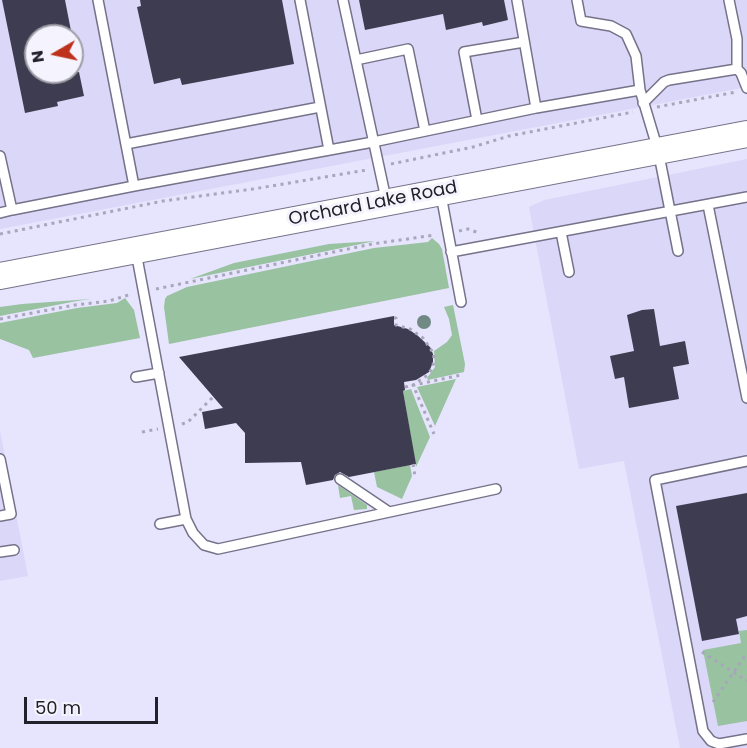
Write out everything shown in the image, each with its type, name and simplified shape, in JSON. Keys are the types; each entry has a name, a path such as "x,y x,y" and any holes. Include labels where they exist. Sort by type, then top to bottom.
{"main road":[{"name":"Orchard Lake Road","path":"0,276 747,134"}],"lane":[{"path":"98,0 134,186"},
{"path":"300,0 328,150"},
{"path":"343,0 386,202"},
{"path":"517,0 536,108"},
{"path":"577,0 581,21 611,26 626,34 636,56 640,90 658,150 678,251"},
{"path":"729,0 737,39 737,69 747,88"},
{"path":"477,120 465,52 524,42"},
{"path":"356,60 408,49 425,131"},
{"path":"643,103 664,82 669,80 737,69"},
{"path":"0,213 373,142 536,108 640,90"},
{"path":"126,144 320,107"},
{"path":"0,156 12,210"},
{"path":"440,191 461,302"},
{"path":"451,252 747,197"},
{"path":"708,205 747,398"},
{"path":"561,232 569,272"},
{"path":"135,250 186,519 193,533 204,545 218,549 496,489"},
{"path":"136,377 159,373"},
{"path":"0,459 11,514 0,516"},
{"path":"747,460 655,480 703,731 711,741 719,744 747,739"},
{"path":"340,479 389,512"},
{"path":"160,524 186,519"},
{"path":"0,552 14,550"}],"path":[{"path":"0,319 109,301 144,291 372,244 468,229 483,234"},
{"path":"394,318 396,318 396,325 423,338 434,354 433,368 413,385"},
{"path":"405,387 461,375"},
{"path":"413,385 434,434"},
{"path":"413,464 415,476"},
{"path":"702,652 747,681"},
{"path":"713,702 747,653"}],"shaded area":[{"path":"0,0 747,0 747,87 0,229"},
{"path":"747,159 747,748 680,748 624,461 579,469 529,207 544,200"},
{"path":"0,431 28,576 0,581"}],"green space":[{"path":"432,238 442,249 449,288 169,344 165,299 187,287 374,248 428,242"},
{"path":"375,241 190,279 234,263 329,244"},
{"path":"125,298 134,310 140,338 33,358 29,350 0,339 0,323 77,308 117,303"},
{"path":"91,299 77,301 0,316 0,307"},
{"path":"453,305 465,364 464,372 428,380 427,378 435,367 434,351 447,342 452,335 444,307"},
{"path":"456,379 435,426 417,387"},
{"path":"411,389 430,437 416,467 403,391"},
{"path":"410,465 412,476 402,499 377,487 374,472"},
{"path":"338,485 367,505 367,509 354,510 351,496 340,498"},
{"path":"747,630 747,721 718,726 703,650 741,643 739,631"}],"building":[{"path":"2,0 65,0 70,24 24,24 24,84 82,84 84,96 57,102 58,106 25,113"},
{"path":"140,0 282,0 294,64 182,85 180,78 154,84 137,7 141,6"},
{"path":"359,0 504,0 508,20 483,26 482,22 446,30 443,14 365,30"},
{"path":"654,309 660,346 685,341 689,364 673,367 679,399 629,408 624,377 615,379 610,356 634,351 627,315"},
{"path":"394,316 394,325 408,329 417,335 430,347 433,354 429,372 416,380 404,382 405,390 403,391 416,464 349,477 340,472 333,480 306,485 301,462 245,463 245,433 236,423 205,429 202,412 223,408 179,357"},
{"path":"747,493 747,616 736,619 739,634 702,641 676,506"}]}
